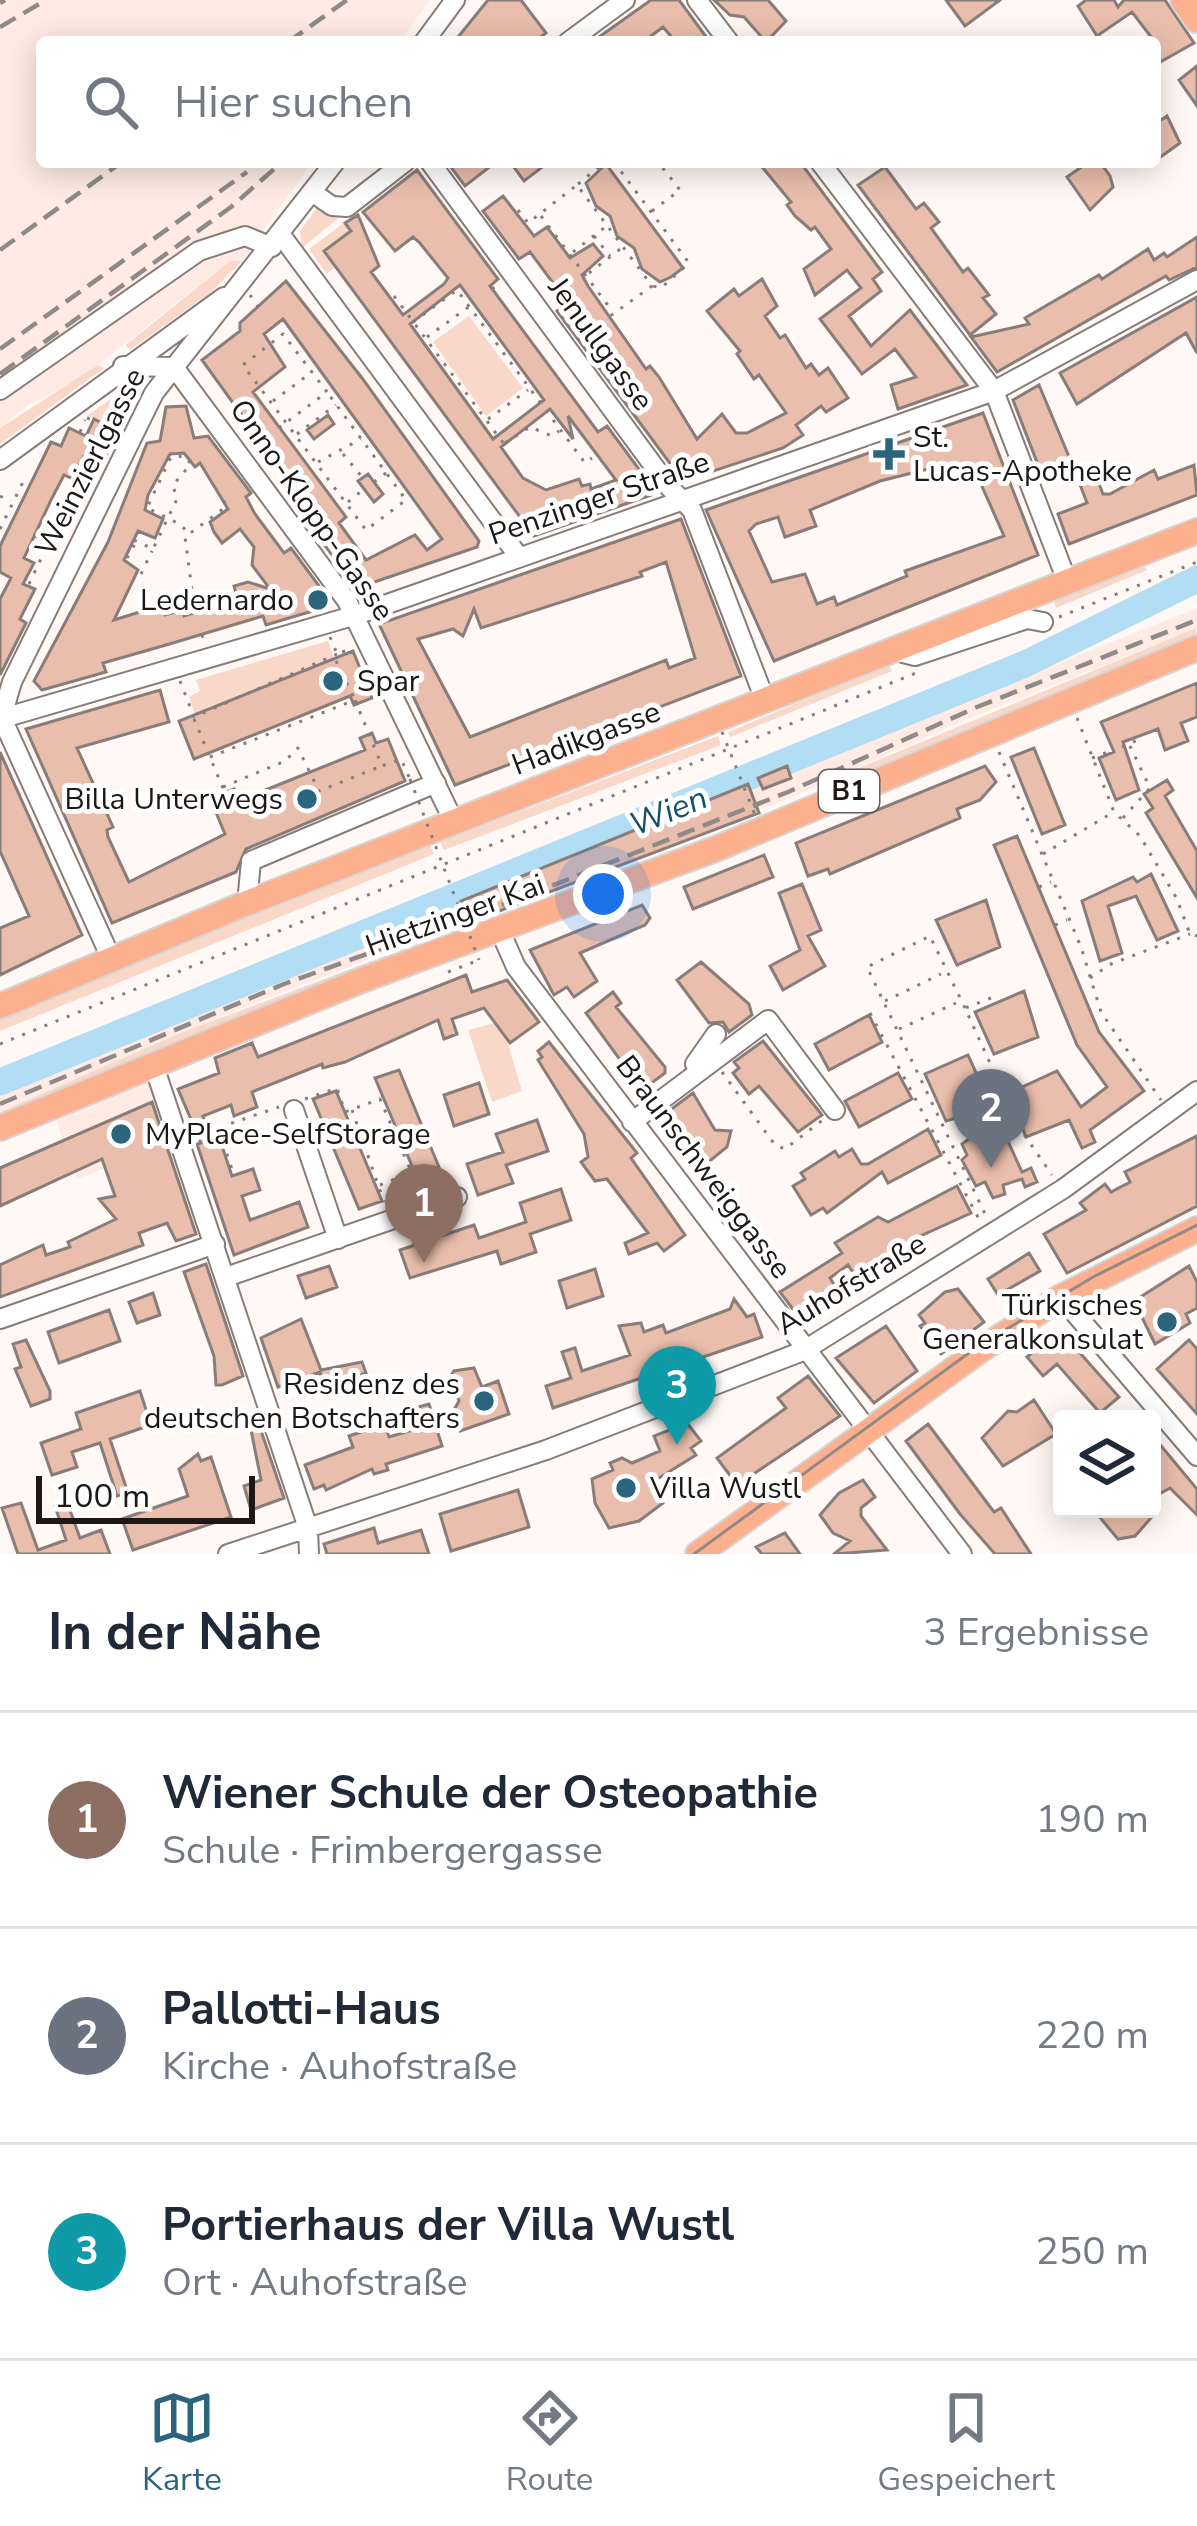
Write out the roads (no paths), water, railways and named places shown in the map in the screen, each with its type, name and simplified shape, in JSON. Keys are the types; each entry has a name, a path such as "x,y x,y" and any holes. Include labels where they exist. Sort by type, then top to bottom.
{"main road":[{"path":"1183,0 1197,20"},
{"name":"Hadikgasse","path":"0,1006 247,903 1197,531"},
{"name":"Hietzinger Kai","path":"0,1128 362,980 501,933 1197,648"},
{"path":"711,1550 872,1429 1061,1298 1197,1228"}],"street":[{"path":"428,36 455,0"},
{"path":"576,36 626,0"},
{"path":"697,0 724,36"},
{"name":"Weinzierlgasse","path":"1,716 11,686 134,436 174,367 330,168"},
{"path":"312,193 332,206 347,207 398,168"},
{"name":"Jenullgasse","path":"434,168 692,510 765,700"},
{"path":"825,168 994,391 1067,581"},
{"path":"0,390 199,251 245,236 276,241 518,557"},
{"name":"Penzinger Straße","path":"1,716 356,615 994,391 1197,280"},
{"path":"0,460 123,366 242,284"},
{"path":"123,366 174,367"},
{"name":"Onno-Klopp-Gasse","path":"174,367 356,615 454,822"},
{"path":"892,650 915,656 1027,620 1043,622"},
{"path":"1,716 111,958"},
{"path":"247,903 251,861 436,783"},
{"name":"Braunschweiggasse","path":"501,933 516,967 803,1352 872,1429 962,1554"},
{"path":"630,1118 768,1020 836,1110"},
{"path":"630,1118 704,1058 716,1034"},
{"path":"153,1063 308,1528 309,1554"},
{"name":"Auhofstraße","path":"228,1554 546,1450 803,1352 1063,1189 1197,1091"},
{"path":"294,1110 338,1239"},
{"path":"226,1277 457,1198"},
{"path":"0,1319 215,1244"},
{"path":"1061,1298 1197,1456"}],"waterway":[{"name":"Wien","path":"0,1082 1025,664 1197,579"}],"tram line":[{"path":"694,1554 977,1347 1093,1277 1197,1225"}],"railway":[{"path":"0,3 5,0"},
{"path":"0,27 46,0"},
{"path":"296,36 347,0"},
{"path":"0,250 114,168"},
{"path":"0,374 231,207 275,168"},
{"path":"0,349 247,172"},
{"path":"0,1104 284,984 521,898 788,792 977,707 1197,620"}],"place":[{"name":"St. Lucas-Apotheke","path":"889,454"},
{"name":"Ledernardo","path":"318,600"},
{"name":"Spar","path":"333,681"},
{"name":"Billa Unterwegs","path":"307,799"},
{"name":"MyPlace-SelfStorage","path":"121,1134"},
{"name":"Pallotti-Haus","path":"991,1168"},
{"name":"Wiener Schule der Osteopathie","path":"424,1263"},
{"name":"Türkisches Generalkonsulat","path":"1167,1322"},
{"name":"Residenz des deutschen Botschafters","path":"484,1401"},
{"name":"Portierhaus der Villa Wustl","path":"677,1445"},
{"name":"Villa Wustl","path":"626,1488"}]}
